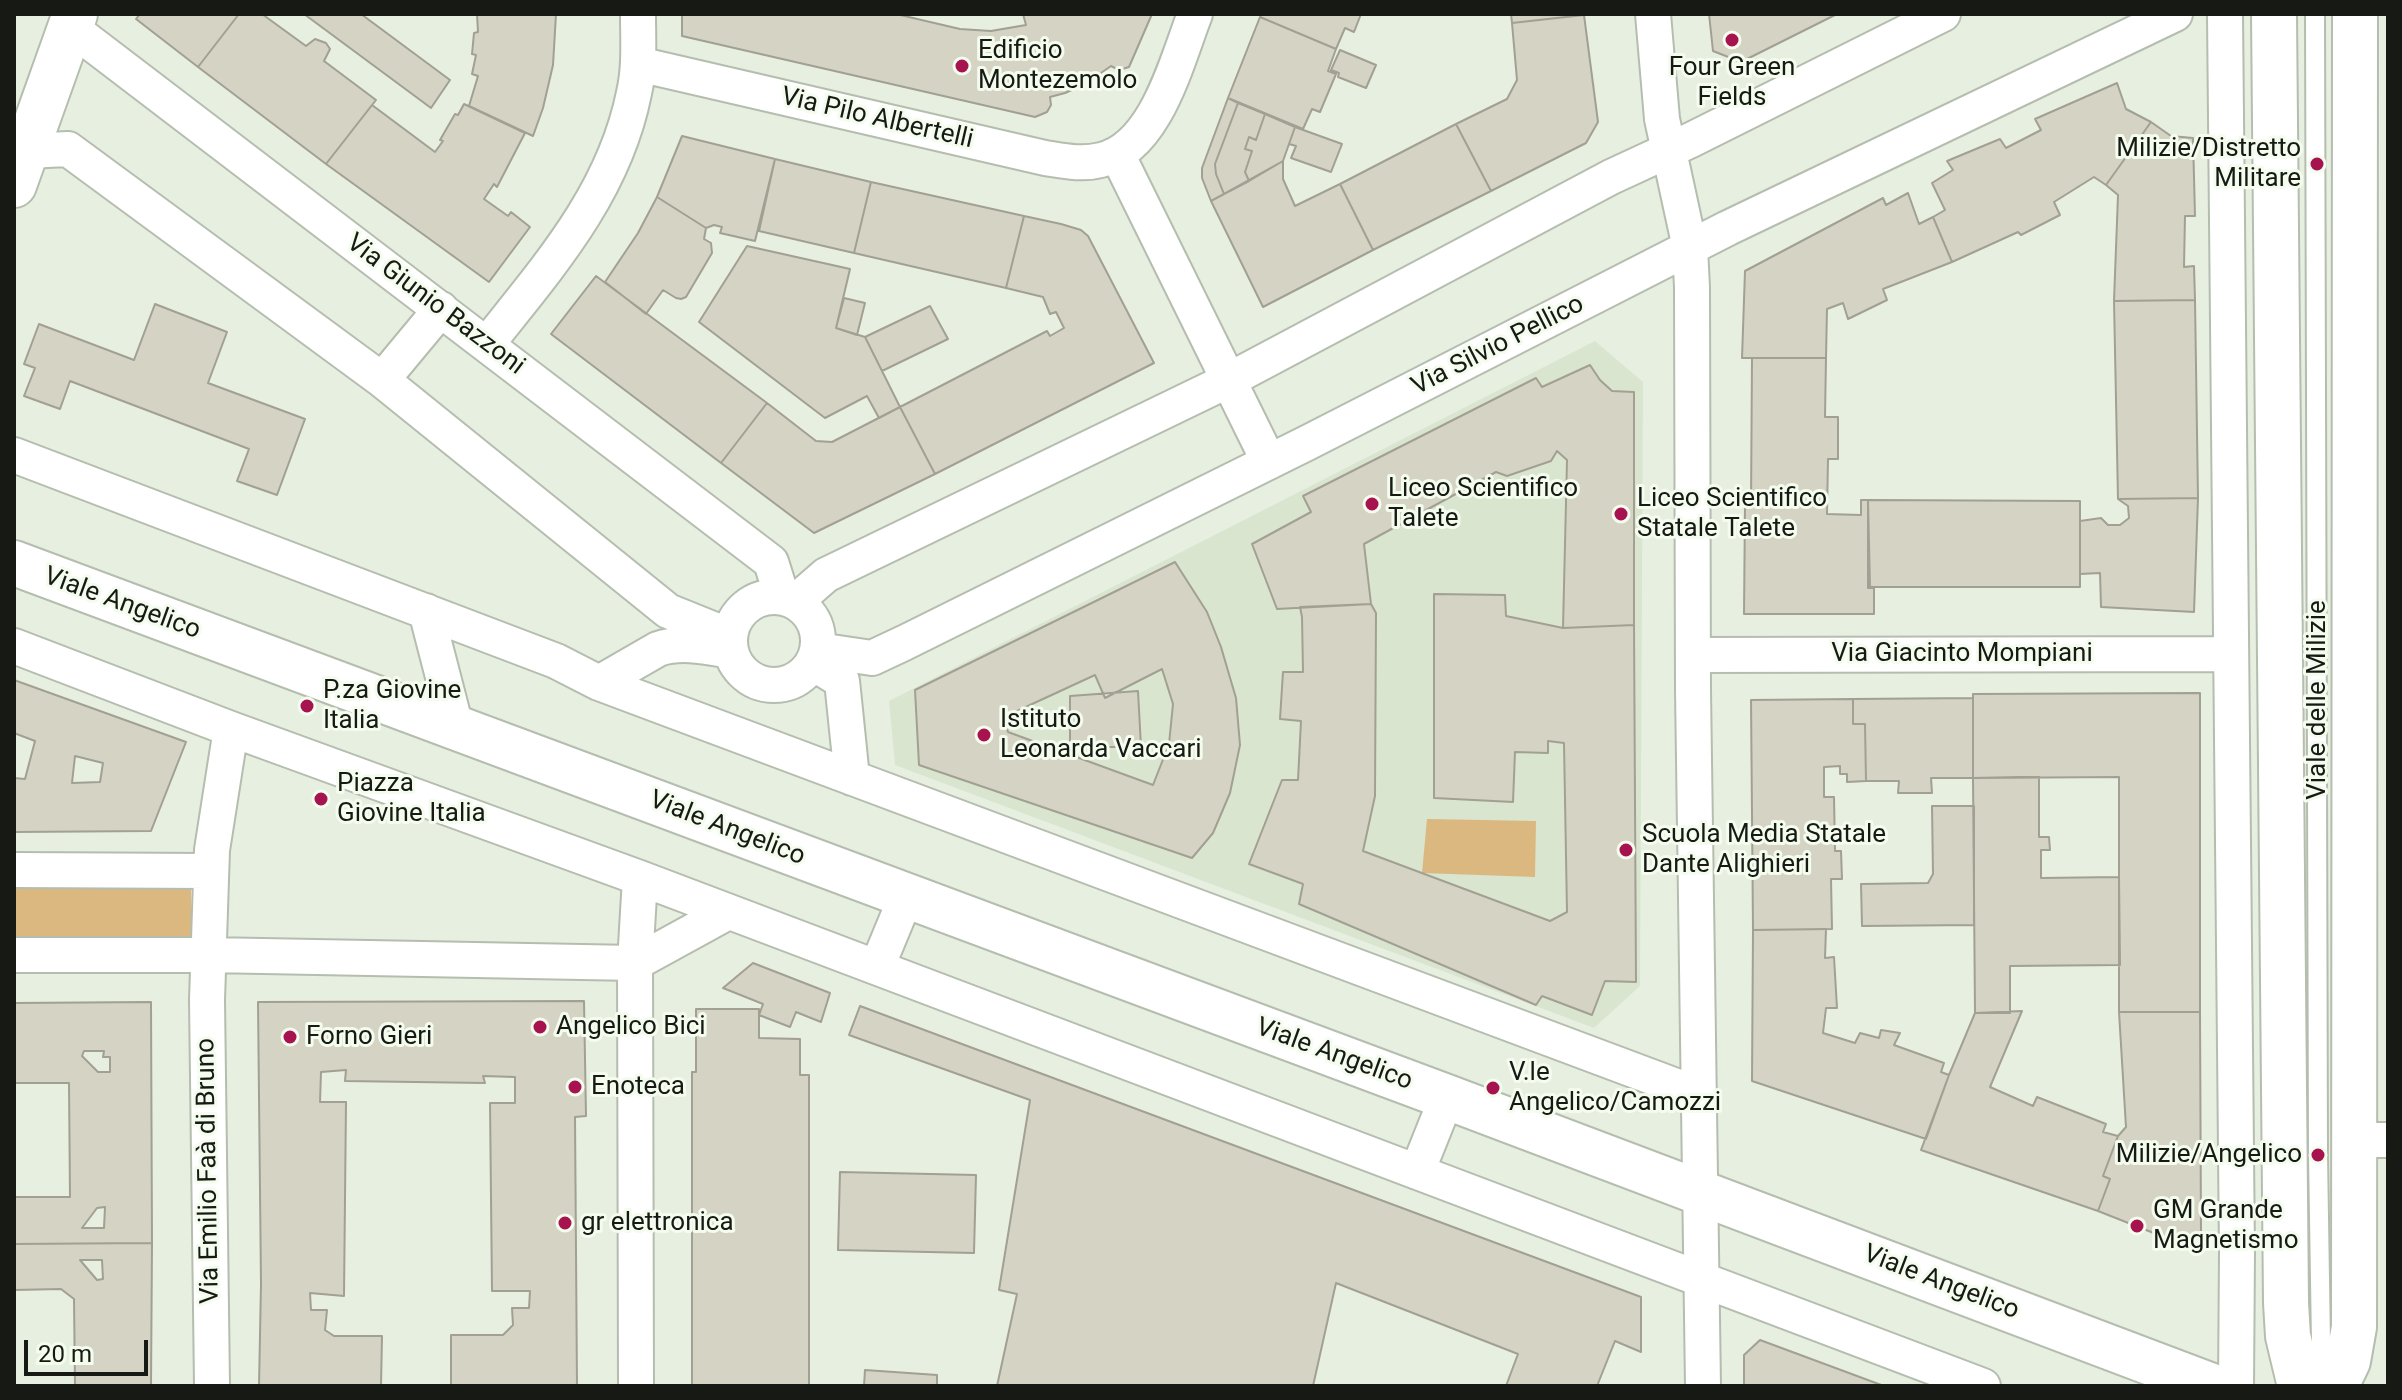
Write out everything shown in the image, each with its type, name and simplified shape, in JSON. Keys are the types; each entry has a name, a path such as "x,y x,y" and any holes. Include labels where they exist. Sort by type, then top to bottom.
{"street":[{"path":"487,344 568,238 601,189 617,153 635,91 638,14"},
{"path":"1195,14 1158,107 1146,129 1117,154 1269,462"},
{"path":"1653,14 1662,119 1690,248 1703,1386"},
{"path":"788,599 826,575 1229,380 1597,184 1943,14"},
{"name":"Via Silvio Pellico","path":"815,657 872,658 1269,462 1690,248 2175,14"},
{"path":"2225,14 2236,1386"},
{"name":"Viale delle Milizie","path":"2274,14 2286,1303 2288,1336 2300,1386"},
{"name":"Viale delle Milizie","path":"2336,1386 2348,1361 2354,1327 2371,1140 2355,14"},
{"path":"18,160 72,20"},
{"name":"Via Giunio Bazzoni","path":"72,20 771,562 788,599"},
{"name":"Via Pilo Albertelli","path":"638,64 1065,162 1103,160 1117,154"},
{"path":"18,160 68,149 382,380 668,611 730,644"},
{"path":"382,380 441,309"},
{"path":"2229,325 2277,361"},
{"path":"14,455 556,661 599,683 1700,1095"},
{"name":"Viale Angelico","path":"14,563 2212,1386"},
{"path":"768,597 788,599 806,610 815,622 818,636 815,657 803,675 790,682 775,685 760,683 747,676 737,665 730,644 735,621 754,601 768,597"},
{"path":"426,611 456,727"},
{"path":"599,683 667,645 730,644"},
{"path":"14,646 877,967 1983,1386"},
{"name":"Via Giacinto Mompiani","path":"1693,655 2230,654"},
{"path":"815,657 842,681 852,778"},
{"path":"209,955 212,850 231,729"},
{"path":"14,870 211,871"},
{"path":"636,1386 635,963 640,878"},
{"path":"877,967 906,897"},
{"path":"14,955 209,955 635,963 728,912"},
{"path":"2234,954 2282,954"},
{"name":"Via Emilio Faà di Bruno","path":"209,955 212,1386"},
{"path":"1417,1172 1447,1097"}],"lane":[{"name":"Viale delle Milizie","path":"2315,14 2320,1386"}],"shaded area":[{"path":"1595,341 1643,382 1640,986 1594,1028 895,765 889,701"},
{"path":"1427,819 1536,821 1535,877 1422,873"},
{"path":"14,886 191,886 191,941 14,941"}],"building":[{"path":"140,14 239,14 198,67 136,19"},
{"path":"239,14 262,14 306,46 315,39 326,43 330,49 324,61 376,100 326,164 198,67"},
{"path":"304,14 361,14 450,80 431,108"},
{"path":"477,14 556,14 553,65 533,136 469,106 478,76 472,74 476,55 472,54 474,33 478,32"},
{"name":"Edificio Montezemolo","path":"682,14 896,14 960,29 991,31 1026,25 1023,14 1152,14 1129,67 1119,70 1111,66 1085,84 1050,97 1051,105 1047,112 1035,117 682,36"},
{"path":"1262,14 1361,14 1354,32 1345,28 1336,49 1260,17"},
{"path":"1511,14 1584,14 1584,15 1512,23"},
{"path":"1709,14 1837,14 1741,62 1713,51"},
{"path":"1584,15 1598,122 1586,143 1491,191 1456,124 1507,99 1517,80 1512,23"},
{"path":"1260,17 1336,49 1328,71 1336,74 1320,112 1312,109 1303,129 1228,98"},
{"path":"1340,50 1376,65 1366,88 1338,77 1339,73 1331,70"},
{"path":"2117,83 2126,109 2151,122 2106,185 2094,177 2054,202 2060,215 2021,235 2018,232 1952,262 1933,217 1945,210 1932,183 1953,170 1947,161 2000,139 2006,148 2041,130 2035,119"},
{"path":"1228,98 1238,103 1215,164 1224,194 1211,201 1202,178 1202,168"},
{"path":"1238,103 1265,114 1256,140 1249,137 1245,149 1252,151 1245,172 1249,181 1224,194 1215,164"},
{"path":"464,104 525,133 497,187 494,184 484,199 508,216 511,212 530,227 489,282 326,164 372,105 435,152 455,114 458,115"},
{"path":"1265,114 1295,127 1283,161 1249,181 1245,172 1252,151 1245,149 1249,137 1256,140"},
{"path":"2151,122 2171,136 2193,138 2195,216 2185,216 2184,267 2194,266 2195,300 2114,301 2118,195 2106,185"},
{"path":"1456,124 1491,191 1373,250 1340,184"},
{"path":"1295,127 1342,144 1331,172 1291,158 1296,146 1289,144"},
{"path":"682,136 775,159 755,241 720,233 722,227 714,225 706,228 657,197"},
{"path":"775,159 871,182 854,253 759,231"},
{"path":"1283,161 1283,179 1295,206 1340,184 1373,250 1263,307 1211,201"},
{"path":"871,182 1024,216 1006,288 854,253"},
{"path":"1908,193 1919,224 1933,217 1952,262 1883,289 1887,300 1848,319 1843,303 1827,309 1826,358 1742,358 1745,271 1883,198 1886,205"},
{"path":"657,197 706,228 704,239 711,243 712,253 686,297 676,298 663,290 646,314 605,282 638,233"},
{"path":"1024,216 1081,230 1088,236 1154,363 935,474 900,407 1047,331 1050,336 1064,328 1056,312 1050,314 1043,297 1006,288"},
{"path":"747,246 850,269 836,328 865,337 900,407 879,418 867,396 825,418 699,322"},
{"path":"596,276 767,403 721,463 551,334"},
{"path":"844,298 865,303 857,335 836,328"},
{"path":"2195,300 2198,498 2118,499 2114,301"},
{"path":"155,304 227,332 208,383 305,419 277,495 237,481 249,449 70,381 60,409 24,396 35,368 24,364 39,324 134,360"},
{"path":"930,306 948,339 882,371 865,337"},
{"path":"1752,358 1826,358 1825,417 1838,417 1838,459 1828,459 1827,514 1861,515 1861,500 1868,500 1868,588 1874,588 1874,614 1744,614 1745,505 1751,505"},
{"name":"Liceo Scientifico Talete","path":"1590,365 1612,391 1634,392 1634,625 1563,628 1567,460 1557,451 1551,461 1507,476 1496,472 1364,544 1371,604 1277,609 1252,544 1311,512 1303,496 1536,378 1542,387"},
{"path":"767,403 816,441 832,442 900,407 935,474 814,533 721,463"},
{"path":"2198,498 2194,612 2101,607 2100,573 2080,574 2080,521 2101,518 2108,525 2120,525 2129,518 2128,506 2118,499"},
{"path":"1868,500 2080,501 2080,587 1870,587"},
{"path":"1175,562 1207,612 1236,698 1240,745 1230,793 1213,833 1192,858 919,765 915,690","holes":["1162,669 1173,704 1169,744 1153,785 1008,732 1004,717 1095,675 1105,698"]},
{"path":"1434,594 1505,595 1506,616 1563,628 1634,625 1636,982 1605,981 1592,1015 1542,996 1536,1005 1299,904 1303,884 1249,864 1282,780 1298,780 1301,721 1280,719 1283,672 1303,672 1300,607 1371,604 1376,613 1375,796 1363,851 1550,921 1567,912 1564,743 1548,741 1548,753 1515,752 1513,802 1434,798"},
{"path":"14,680 186,742 151,831 14,832 14,778 25,779 35,741 14,733","holes":["75,756 103,763 100,782 72,783"]},
{"path":"1138,691 1141,747 1070,747 1070,696"},
{"path":"2200,693 2200,1012 2119,1012 2119,777 1973,778 1973,694"},
{"path":"1973,698 1973,778 1931,778 1932,793 1898,793 1899,781 1866,781 1865,724 1853,724 1853,699"},
{"path":"1853,699 1853,724 1865,724 1866,781 1847,782 1847,774 1840,774 1840,766 1824,767 1824,797 1834,797 1835,851 1841,851 1842,879 1831,879 1832,929 1753,930 1751,700"},
{"path":"2039,777 2039,837 2049,837 2050,850 2041,850 2041,878 2119,877 2120,965 2010,966 2010,1013 1975,1013 1973,778"},
{"path":"1932,806 1974,806 1974,925 1862,926 1861,884 1928,883 1933,874"},
{"path":"1826,929 1825,958 1834,957 1837,1008 1826,1008 1823,1033 1855,1043 1860,1033 1879,1038 1881,1030 1900,1033 1894,1045 1944,1063 1941,1072 1949,1075 1926,1139 1752,1081 1753,930"},
{"path":"753,963 830,993 821,1022 796,1012 790,1027 759,1015 763,1004 723,988"},
{"path":"584,1001 586,1116 575,1117 577,1386 451,1386 451,1335 503,1335 513,1325 512,1308 529,1308 530,1291 492,1291 490,1103 515,1103 515,1077 483,1076 485,1083 345,1081 346,1070 321,1072 320,1102 346,1102 344,1296 310,1293 311,1310 327,1310 325,1330 334,1336 382,1336 381,1386 259,1386 258,1002"},
{"path":"151,1002 152,1243 14,1244 14,1197 70,1197 69,1083 14,1083 14,1003","holes":["84,1051 104,1051 103,1057 110,1057 110,1072 98,1072 82,1056","105,1207 104,1228 82,1228 97,1208"]},
{"path":"860,1006 1641,1297 1641,1352 1615,1341 1597,1386 1506,1386 1518,1354 1336,1283 1313,1386 997,1386 1017,1294 999,1290 1030,1100 849,1035"},
{"path":"696,1009 759,1009 759,1038 800,1039 800,1075 809,1075 809,1386 692,1386 692,1072 696,1072"},
{"path":"2022,1011 1990,1087 2033,1106 2037,1097 2106,1124 2103,1132 2118,1136 2103,1176 2110,1179 2098,1211 1921,1150 1975,1013"},
{"path":"2119,1012 2200,1012 2201,1233 2184,1245 2098,1211 2110,1179 2103,1176 2118,1136 2126,1127"},
{"path":"840,1172 976,1175 974,1253 838,1250"},
{"path":"152,1243 151,1386 75,1386 74,1299 61,1289 14,1290 14,1244","holes":["80,1260 102,1260 103,1279 97,1280"]},
{"path":"1760,1340 1884,1386 1744,1386 1744,1355"},
{"path":"865,1370 937,1375 937,1386 864,1386"}],"place":[{"name":"Four Green Fields","path":"1732,40"},
{"name":"Edificio Montezemolo","path":"962,66"},
{"name":"Milizie/Distretto Militare","path":"2317,164"},
{"name":"Liceo Scientifico Talete","path":"1372,504"},
{"name":"Liceo Scientifico Statale Talete","path":"1621,514"},
{"name":"P.za Giovine Italia","path":"307,706"},
{"name":"Istituto Leonarda Vaccari","path":"984,735"},
{"name":"Piazza Giovine Italia","path":"321,799"},
{"name":"Scuola Media Statale Dante Alighieri","path":"1626,850"},
{"name":"Angelico Bici","path":"540,1027"},
{"name":"Forno Gieri","path":"290,1037"},
{"name":"Enoteca","path":"575,1087"},
{"name":"V.le Angelico/Camozzi","path":"1493,1088"},
{"name":"Milizie/Angelico","path":"2318,1155"},
{"name":"gr elettronica","path":"565,1223"},
{"name":"GM Grande Magnetismo","path":"2137,1226"}]}
